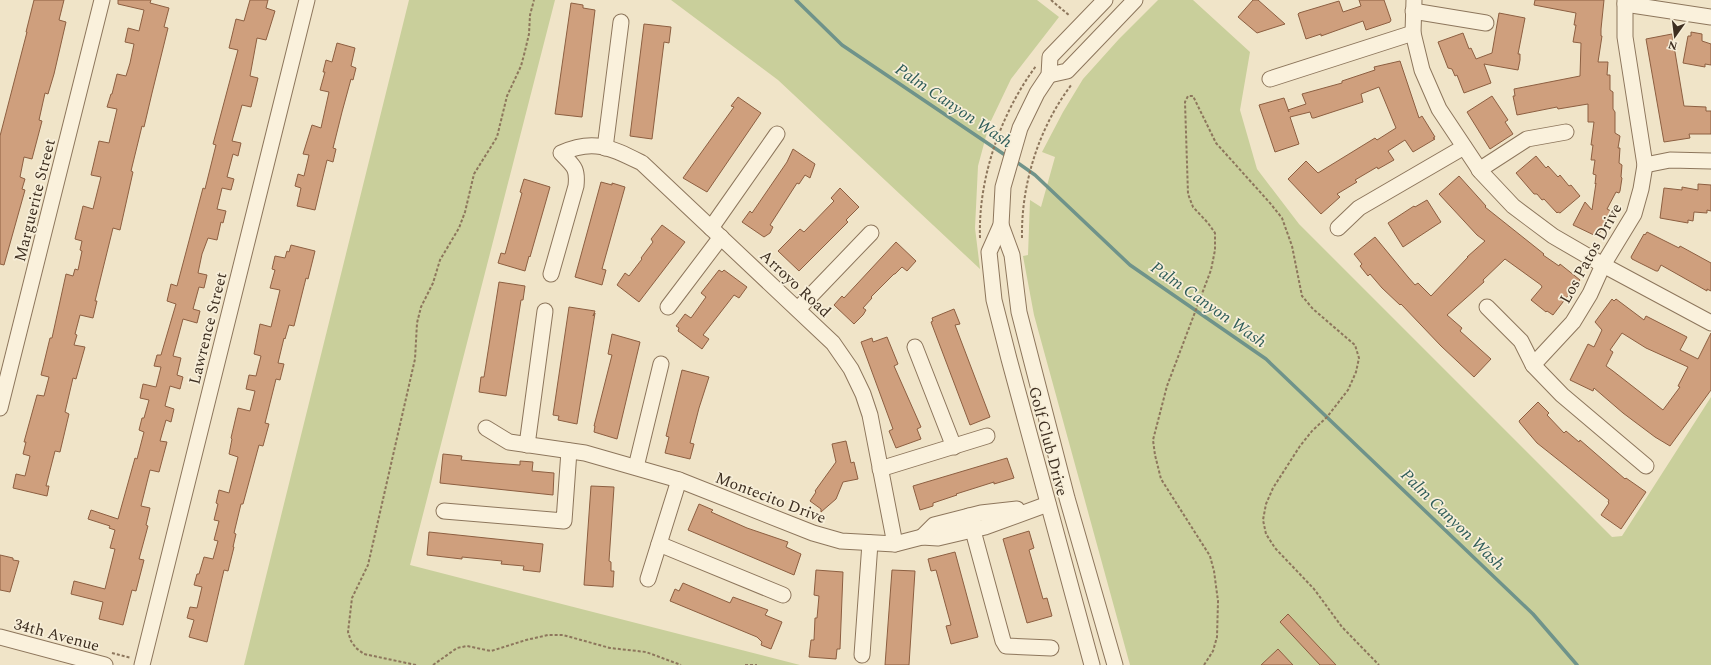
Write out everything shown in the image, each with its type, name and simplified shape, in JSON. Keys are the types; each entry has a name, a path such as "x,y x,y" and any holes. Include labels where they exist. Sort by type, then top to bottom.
{"street":[{"name":"Marguerite Street","path":"0,408 102,0"},
{"name":"Lawrence Street","path":"142,665 307,0"},
{"name":"Golf Club Drive","path":"1092,665 1012,372 994,300 989,252 1001,225 1003,186 1020,128 1037,93 1049,75 1050,57 1105,0"},
{"path":"1049,75 1067,71 1135,0"},
{"path":"1625,2 1711,17"},
{"name":"Los Patos Drive","path":"1533,365 1573,322 1590,294 1603,265 1634,214 1641,189 1645,165 1626,37 1625,2"},
{"path":"1486,23 1414,6 1413,33 1422,70 1439,109 1480,170 1513,206 1553,236 1711,324"},
{"path":"605,148 621,22"},
{"path":"1270,79 1413,33"},
{"path":"1480,170 1527,139 1566,132"},
{"path":"668,308 777,134"},
{"name":"Arroyo Road","path":"551,274 576,186 577,176 577,170 561,153 575,147 591,144 620,152 642,163 833,343 851,369 868,408 895,544"},
{"path":"1338,228 1359,208 1464,148"},
{"path":"1645,165 1670,160 1711,161"},
{"name":"Golf Club Drive","path":"1001,225 1012,255 1019,312 1067,498 1115,665"},
{"path":"798,310 871,233"},
{"path":"1487,306 1521,341 1533,365 1562,395 1646,466"},
{"path":"527,445 545,310"},
{"path":"915,346 954,447"},
{"path":"636,467 661,364"},
{"name":"Montecito Drive","path":"486,428 509,442 585,453 679,480 813,533 841,541 895,544 922,537 938,538 971,523 1067,498"},
{"path":"880,469 987,436"},
{"path":"444,511 564,522 569,451"},
{"path":"648,579 679,480"},
{"path":"971,523 1003,641 1006,646 1052,648"},
{"path":"862,655 870,543"},
{"path":"659,544 783,595"},
{"name":"34th Avenue","path":"0,637 105,665"}],"path":[{"path":"416,665 364,654 356,648 351,641 348,632 352,598 368,565 372,550 415,359 418,323 422,307 433,283 440,260 459,228 465,212 474,174 496,137 507,96 521,66 529,34 530,15 534,0"},
{"path":"1051,0 1069,15"},
{"path":"1022,240 1022,219 1025,192 1038,149 1049,122 1074,82"},
{"path":"1204,665 1213,651 1217,637 1218,601 1214,571 1210,556 1161,479 1153,440 1167,386 1211,270 1216,250 1215,233 1193,207 1188,194 1185,102 1188,96 1193,96 1216,143 1282,218 1292,246 1302,296 1313,308 1355,345 1359,358 1356,372 1348,390 1327,417 1312,430 1280,476 1266,504 1263,520 1266,534 1275,548 1314,589 1342,627 1379,665"},
{"path":"988,171 998,136"},
{"path":"433,665 457,648 466,646 491,651 534,639 563,635 610,648 646,652 681,665"},
{"path":"745,665 757,665"}],"green space":[{"path":"409,0 555,0 410,565 800,665 244,665"},
{"path":"671,0 1037,0 1059,17 1011,79 989,125 978,166 975,228 980,269 778,80"},
{"path":"1158,0 1193,0 1250,52 1240,110 1257,169 1299,224 1612,537 1622,536 1711,397 1711,665 1130,665 1034,315 1023,256 1028,255 1030,200 1041,207 1055,157 1042,152 1063,112 1083,79 1119,39"}],"building":[{"path":"34,0 64,0 59,20 66,22 54,74 48,94 45,93 39,120 42,121 32,159 24,157 20,177 25,179 22,189 25,190 4,265 0,264 0,136"},
{"path":"118,0 151,0 150,3 169,8 164,27 168,28 144,127 142,126 131,171 133,172 120,230 113,228 95,301 97,301 93,318 80,315 75,334 77,335 74,345 85,347 76,379 73,378 65,412 69,414 60,452 55,451 46,486 49,486 47,496 13,488 16,474 25,476 30,456 23,454 26,442 24,442 37,395 44,396 49,377 41,375 50,338 52,338 66,274 73,276 75,269 78,270 82,251 80,250 82,241 75,239 83,206 93,209 101,177 91,175 99,141 109,143 117,109 107,107 117,74 126,76 130,63 134,44 125,42 128,28 139,31 144,10 118,4"},
{"path":"250,0 268,0 266,8 275,11 266,40 257,38 250,76 258,78 251,107 242,105 232,141 241,143 238,156 233,154 227,177 234,179 231,190 222,188 217,209 226,211 223,223 221,222 217,240 208,238 202,254 198,273 207,275 204,288 199,287 193,309 200,311 197,323 183,319 173,356 181,358 177,375 183,377 180,389 170,386 165,406 174,409 171,422 166,420 160,441 167,442 159,472 150,470 141,506 150,508 146,525 148,526 139,559 144,560 136,591 132,590 123,625 99,619 103,602 71,594 74,581 105,589 115,549 110,548 115,530 109,528 110,526 88,519 91,510 118,519 135,458 137,459 144,432 139,430 149,400 140,398 143,384 156,387 161,367 154,366 157,355 161,355 176,304 167,301 171,284 177,286 216,145 213,144 238,50 229,48 236,19 244,21"},
{"path":"1253,0 1258,0 1285,24 1257,33 1238,17"},
{"path":"1359,0 1384,0 1391,20 1390,22 1366,30 1363,21 1321,36 1321,34 1306,39 1298,14 1299,13 1339,1 1343,12 1361,6"},
{"path":"1535,0 1604,0 1601,29 1602,36 1598,62 1608,62 1607,75 1610,75 1610,90 1613,92 1615,133 1620,136 1618,148 1620,148 1619,163 1622,165 1622,178 1620,191 1619,193 1616,192 1607,209 1613,212 1596,236 1573,225 1585,202 1592,210 1596,183 1595,184 1596,175 1593,174 1595,160 1591,160 1594,122 1588,122 1588,104 1558,109 1557,107 1517,115 1513,96 1515,96 1514,89 1580,76 1581,43 1573,42 1576,25 1574,25 1576,13 1534,5"},
{"path":"571,3 583,5 583,8 595,10 582,117 555,114"},
{"path":"1499,13 1525,18 1518,54 1520,54 1520,60 1518,70 1484,64 1491,83 1464,93 1457,75 1455,76 1452,69 1448,68 1438,42 1463,33 1469,49 1471,48 1476,59 1492,53"},
{"path":"644,24 671,27 669,43 664,42 652,139 630,136"},
{"path":"1691,32 1702,34 1702,41 1711,44 1711,65 1705,64 1705,67 1683,63 1688,36 1691,36"},
{"path":"1672,34 1684,106 1706,107 1706,111 1711,111 1711,134 1689,134 1690,138 1664,142 1646,39"},
{"path":"337,43 355,48 351,66 356,68 353,80 351,79 333,148 336,149 333,162 327,160 315,210 297,206 301,188 295,186 298,174 304,176 309,155 303,154 312,125 321,128 329,92 320,90 325,72 323,72 326,60 332,62"},
{"path":"1400,61 1419,118 1422,116 1435,137 1433,138 1435,139 1413,152 1405,140 1388,151 1394,160 1378,169 1377,167 1355,180 1357,182 1337,194 1340,197 1321,214 1288,179 1306,161 1318,173 1375,138 1377,140 1396,128 1379,87 1361,94 1363,102 1314,118 1312,118 1310,112 1290,117 1299,144 1275,152 1259,105 1284,98 1288,110 1306,104 1302,94 1342,83 1342,81 1375,70 1374,67"},
{"path":"1492,96 1508,120 1505,122 1513,134 1490,149 1467,112"},
{"path":"738,97 761,113 707,192 683,178 734,107 731,106"},
{"path":"793,149 815,164 810,178 805,175 799,184 797,183 770,225 773,227 770,233 764,237 742,222 750,211 752,213 787,162"},
{"path":"1536,156 1546,168 1548,166 1558,177 1560,175 1580,196 1560,213 1557,213 1544,199 1542,200 1537,194 1534,194 1516,173"},
{"path":"1459,176 1486,206 1485,207 1544,254 1543,255 1559,266 1560,264 1580,280 1553,315 1547,311 1546,312 1531,300 1542,287 1541,285 1505,259 1483,280 1484,282 1447,315 1462,328 1460,331 1491,359 1474,377 1441,346 1401,304 1400,305 1382,288 1370,274 1368,276 1360,266 1362,264 1354,254 1375,237 1415,285 1418,283 1431,296 1467,257 1485,241 1477,235 1439,194"},
{"path":"524,179 550,187 525,271 498,263 501,253 505,254 522,193 520,192"},
{"path":"601,182 612,185 612,183 625,187 602,269 606,270 602,285 575,277"},
{"path":"1698,184 1711,185 1711,211 1707,210 1707,213 1694,212 1693,221 1688,220 1688,223 1660,218 1664,188 1682,190 1682,187 1698,190"},
{"path":"840,188 859,207 846,220 848,222 799,271 778,251 800,229 804,232 834,201 831,198"},
{"path":"1427,200 1441,222 1403,247 1388,223 1414,206 1415,207"},
{"path":"662,225 685,242 639,302 617,285 625,273 629,276 642,259 641,258 653,242 651,239"},
{"path":"1647,232 1679,248 1680,246 1711,263 1711,291 1707,289 1707,291 1661,265 1658,271 1656,271 1632,259 1631,257 1644,234 1645,235"},
{"path":"896,242 916,261 907,271 902,267 871,297 872,298 863,308 866,310 863,315 854,324 834,305 842,296 844,298"},
{"path":"291,245 315,251 308,279 306,278 294,326 289,325 285,339 284,338 278,363 284,364 280,380 276,379 265,423 269,424 263,446 259,445 243,504 241,504 234,533 236,534 234,547 228,571 224,570 207,642 189,637 194,620 187,618 190,607 197,608 202,587 194,585 197,574 199,574 204,557 213,559 218,541 214,540 219,521 214,520 218,504 216,503 219,490 229,493 238,457 229,454 238,408 250,411 255,391 246,389 249,375 256,376 261,356 254,354 260,324 271,327 280,290 270,288 275,270 272,269 275,256 285,258"},
{"path":"719,270 722,272 724,270 747,287 739,298 734,295 703,335 709,339 702,349 678,331 679,328 676,326 685,314 691,318 706,297 701,293"},
{"path":"499,282 525,286 523,300 521,300 506,396 479,392 481,377 484,377"},
{"path":"1612,299 1614,301 1616,299 1644,320 1646,316 1687,337 1680,350 1698,359 1711,333 1711,390 1670,446 1655,437 1623,413 1594,388 1593,391 1570,380 1588,344 1594,347 1602,330 1595,322","holes":["1622,333 1646,348 1688,367 1678,386 1680,387 1663,410 1606,366 1613,352 1610,350"]},
{"path":"569,307 595,311 577,424 558,420 559,416 553,415"},
{"path":"954,309 960,324 955,325 990,417 970,425 931,322 933,321 932,318"},
{"path":"612,334 640,342 617,439 594,432 594,426 612,355 608,354"},
{"path":"887,337 898,364 894,366 921,427 917,429 921,439 896,448 889,431 893,429 861,342 872,338 873,342"},
{"path":"682,370 709,377 690,443 694,444 690,459 665,453 669,437 666,436"},
{"path":"1538,402 1549,413 1547,415 1564,433 1566,431 1579,442 1580,440 1625,479 1626,478 1646,492 1621,529 1601,515 1609,503 1609,500 1537,443 1520,423 1519,421"},
{"path":"846,441 851,463 854,462 858,479 843,482 836,499 821,512 821,509 810,501 816,492 815,491 836,462 832,444"},
{"path":"443,454 462,456 461,460 493,463 520,465 520,461 533,462 532,471 554,473 553,495 440,483"},
{"path":"1007,458 1014,478 994,484 994,482 956,494 957,495 933,503 933,506 920,510 913,486"},
{"path":"591,486 614,487 609,561 611,562 611,571 614,571 613,587 584,585"},
{"path":"699,504 713,510 711,512 747,528 788,542 786,547 801,554 794,575 688,530"},
{"path":"1029,531 1034,548 1029,550 1043,599 1047,598 1052,616 1027,623 1003,539"},
{"path":"429,532 543,544 540,572 523,570 524,566 501,564 502,561 427,555"},
{"path":"955,552 978,637 951,644 946,626 951,625 936,570 931,571 928,559"},
{"path":"0,555 19,561 10,592 0,590"},
{"path":"816,570 843,572 840,649 837,649 836,659 809,657 811,640 814,640 815,618 817,618 819,596 814,595"},
{"path":"892,570 915,571 909,665 885,665"},
{"path":"683,583 730,603 733,597 768,610 765,615 782,622 771,649 761,645 762,642 757,637 670,601 675,589 679,591"},
{"path":"1288,614 1336,665 1320,665 1280,622"},
{"path":"1278,649 1293,665 1261,665"}],"waterway":[{"name":"Palm Canyon Wash","path":"796,0 842,45 1008,157"},
{"name":"Palm Canyon Wash","path":"1015,161 1035,175 1130,265 1266,359 1533,614 1577,665"}]}
